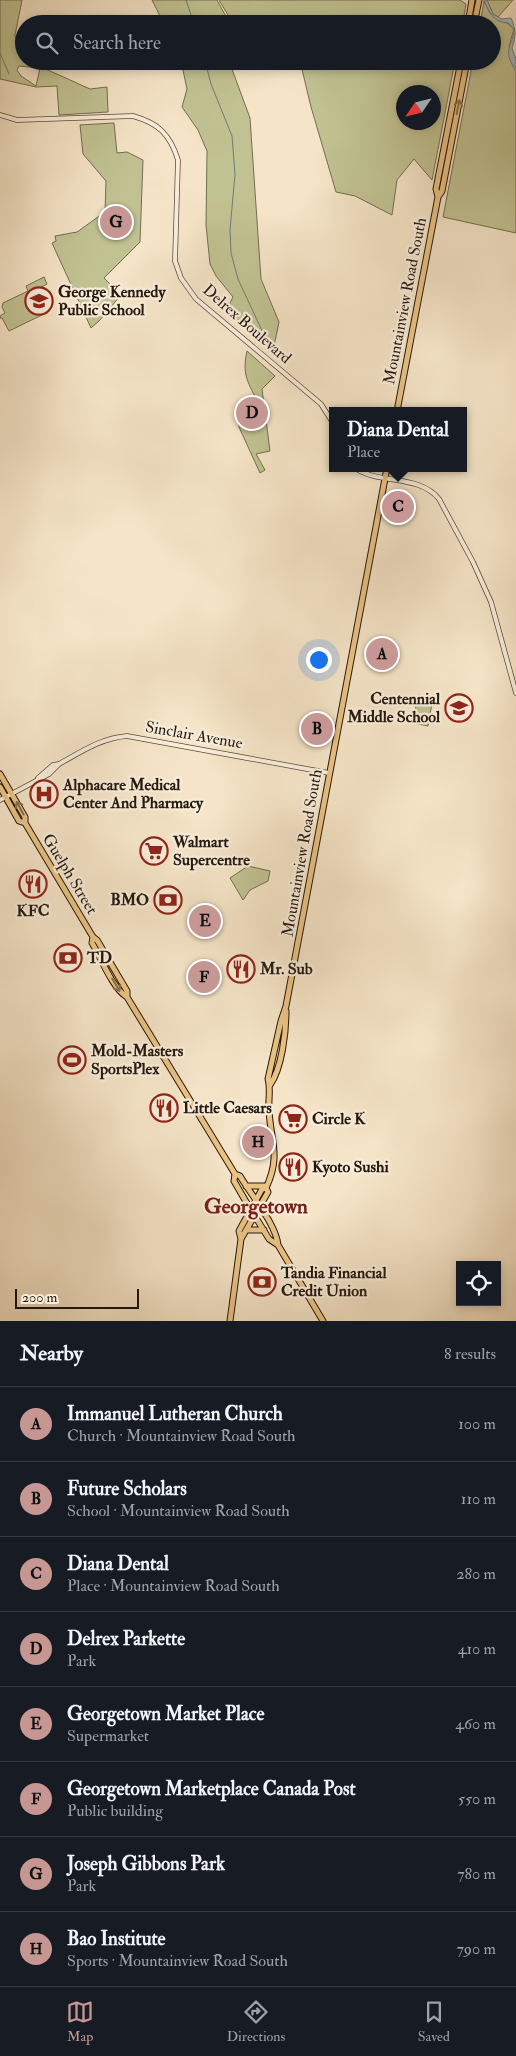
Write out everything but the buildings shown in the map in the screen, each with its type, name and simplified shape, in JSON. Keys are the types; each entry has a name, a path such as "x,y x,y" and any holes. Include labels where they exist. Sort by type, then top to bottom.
{"main road":[{"path":"469,15 472,0"},
{"path":"476,15 479,0"},
{"name":"Mountainview Road South","path":"438,197 436,189 459,70"},
{"name":"Mountainview Road South","path":"399,407 438,197 442,191 465,70"},
{"name":"Mountainview Road South","path":"230,1321 241,1239 268,1192 267,1187 275,1162 269,1113 270,1085 275,1078 282,1049 286,1023 286,1006 386,472"},
{"name":"Guelph Street","path":"0,774 25,817 24,823"},
{"name":"Guelph Street","path":"0,787 3,798 19,821 24,823 93,937 92,943 121,994 128,997 235,1174 240,1176 277,1236 278,1245 323,1321"},
{"name":"Guelph Street","path":"235,1174 234,1181 254,1215 269,1239 278,1245"},
{"path":"246,1186 267,1187"},
{"name":"Mountainview Road South","path":"241,1239 238,1231 262,1189 267,1187"},
{"path":"247,1230 264,1230"}],"street":[{"name":"Delrex Boulevard","path":"0,115 17,120 133,116 149,121 161,129 174,149 178,160 176,261 181,278 196,299 321,404 329,417"},
{"path":"362,472 368,475 424,487 432,491 439,499 473,562 491,602 516,693"},
{"name":"Sinclair Avenue","path":"3,798 94,744 114,737 127,736 329,773"}],"green space":[{"path":"0,0 22,0 19,15 15,15 15,70 36,86 40,70 48,70 90,89 107,87 108,112 59,115 57,86 36,87 0,79"},
{"path":"152,0 217,0 225,15 160,15"},
{"path":"219,0 460,0 466,4 464,15 228,15"},
{"path":"487,0 513,0 500,15 493,14"},
{"path":"484,1 490,13 493,15 482,15"},
{"path":"501,19 514,29 509,46 516,71 516,233 443,217 471,70 501,70"},
{"path":"183,70 232,70 250,118 261,279 279,322 273,351 226,311 233,297 216,276 210,264 206,225 207,151 198,130 182,107 187,89"},
{"path":"302,70 453,70 432,180 414,159 397,180 392,215 355,196 336,192"},
{"path":"114,123 117,153 127,152 143,160 140,242 104,278 121,295 91,328 52,243 56,241 55,236 77,232 105,212 106,181 83,154 80,125"},
{"path":"44,277 47,284 31,293 35,303 38,302 44,314 9,331 2,318 0,318 5,313 2,307 3,303 28,291 26,286"},
{"path":"247,351 275,376 262,389 270,451 256,454 265,470 260,473 239,427 239,409 257,401 246,377"},
{"path":"418,695 433,697 428,726 413,723"},
{"path":"248,866 270,871 268,881 250,890 243,900 230,878"}],"water":[{"path":"484,0 487,0 495,15 492,15"},
{"path":"501,18 511,18 515,29 512,48 516,59 516,71 509,57 509,48 514,29 508,23 503,22"}],"waterway":[{"path":"186,0 191,15"},
{"path":"0,53 9,74"},
{"path":"207,70 232,136 235,174 230,230 231,253 238,279 264,335"}],"place":[{"name":"Joseph Gibbons Park","path":"116,222"},
{"name":"George Kennedy Public School","path":"39,301"},
{"name":"Delrex Parkette","path":"252,413"},
{"name":"Diana Dental","path":"398,507"},
{"name":"Immanuel Lutheran Church","path":"382,654"},
{"name":"Centennial Middle School","path":"459,708"},
{"name":"Future Scholars","path":"317,729"},
{"name":"Alphacare Medical Center And Pharmacy","path":"44,794"},
{"name":"Walmart Supercentre","path":"154,851"},
{"name":"KFC","path":"33,884"},
{"name":"BMO","path":"168,900"},
{"name":"Georgetown Market Place","path":"205,921"},
{"name":"TD","path":"68,958"},
{"name":"Mr. Sub","path":"241,969"},
{"name":"Georgetown Marketplace Canada Post","path":"204,977"},
{"name":"Mold-Masters SportsPlex","path":"72,1060"},
{"name":"Little Caesars","path":"164,1108"},
{"name":"Circle K","path":"293,1119"},
{"name":"Bao Institute","path":"258,1142"},
{"name":"Kyoto Sushi","path":"293,1167"},
{"name":"Tandia Financial Credit Union","path":"262,1282"}],"district":[{"name":"Georgetown","path":"256,1206"}]}
